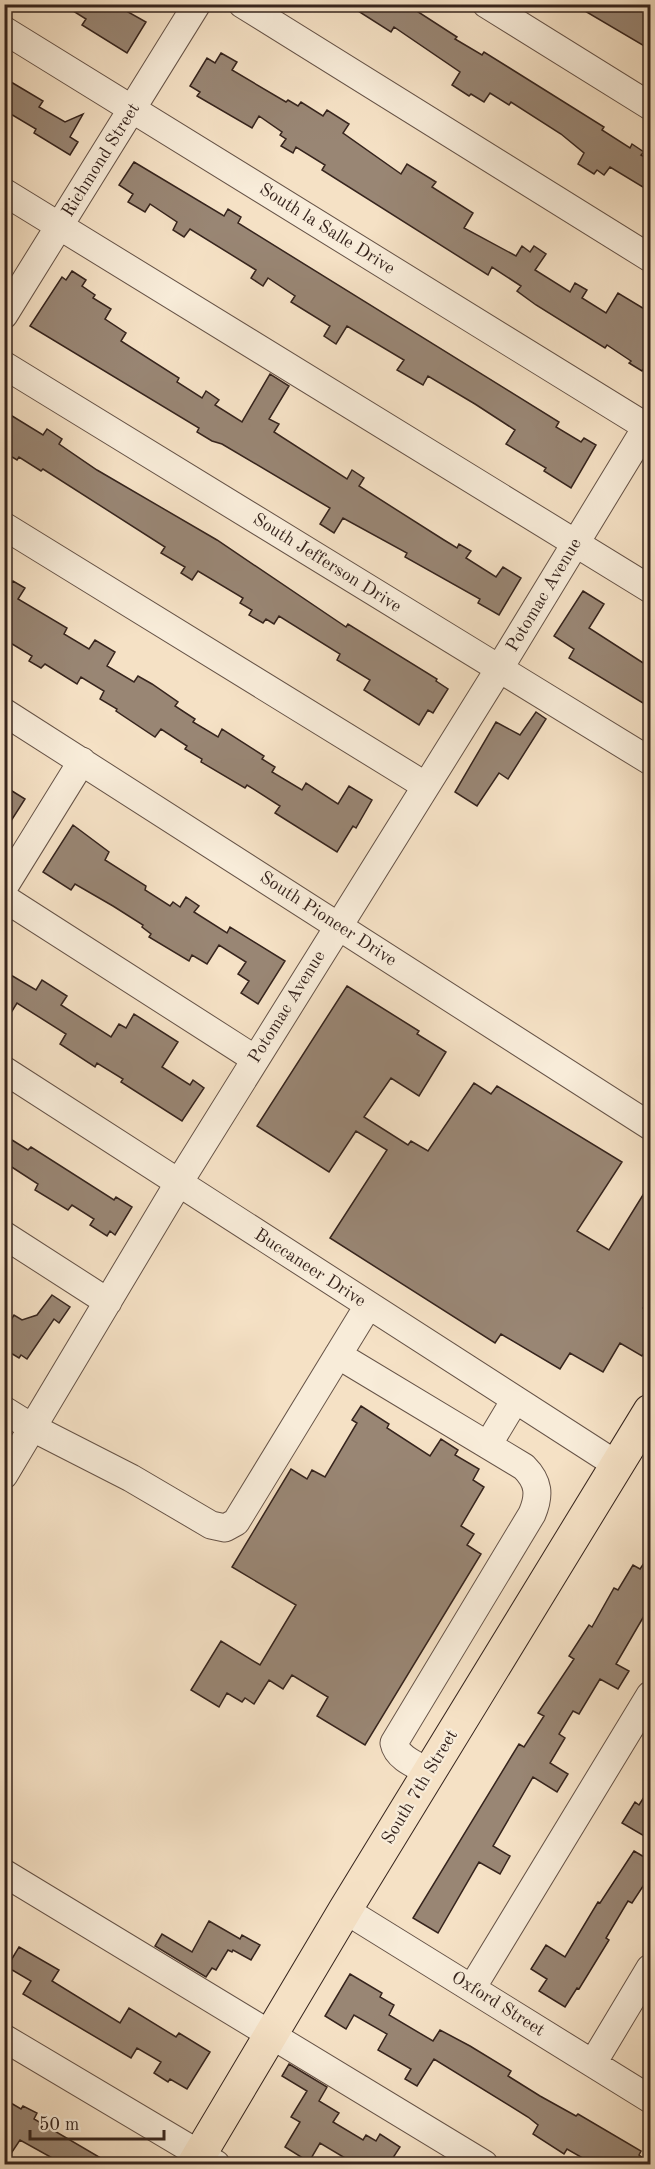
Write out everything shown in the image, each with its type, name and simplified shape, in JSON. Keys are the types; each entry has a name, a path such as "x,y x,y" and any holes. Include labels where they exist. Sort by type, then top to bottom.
{"main road":[{"name":"South 7th Street","path":"203,2161 271,2035 345,1910 651,1411"}],"street":[{"name":"Richmond Street","path":"4,315 197,4"},
{"path":"242,4 651,258"},
{"path":"486,4 651,106"},
{"name":"South la Salle Drive","path":"4,30 649,425"},
{"path":"4,192 651,589"},
{"name":"South Jefferson Drive","path":"4,365 651,761"},
{"name":"Potomac Avenue","path":"4,1475 178,1184 337,925 426,786 649,425"},
{"path":"4,526 426,786"},
{"name":"South Pioneer Drive","path":"4,712 651,1126"},
{"path":"4,887 82,761"},
{"path":"4,898 255,1059"},
{"name":"Buccaneer Drive","path":"4,1070 617,1465"},
{"path":"4,1235 108,1302"},
{"path":"4,1410 33,1428 131,1478 211,1525 225,1528 236,1522 368,1305"},
{"path":"338,1355 524,1467 533,1476 538,1488 537,1502 397,1733 394,1743 395,1750 429,1772"},
{"path":"488,1444 515,1400"},
{"path":"471,1988 651,1695"},
{"path":"4,1873 484,2164"},
{"name":"Oxford Street","path":"345,1910 651,2099"},
{"path":"593,2063 651,1968"},
{"path":"4,2038 203,2161"}],"building":[{"path":"62,4 114,4 146,22 127,53 82,25 86,19"},
{"path":"347,4 406,4 457,37 455,39 482,55 484,52 604,127 602,130 630,148 632,144 644,152 641,155 651,161 651,192 610,167 604,175 597,170 594,174 578,164 584,153 561,134 511,102 509,105 490,93 484,102 471,94 469,96 452,85 460,72 394,27 391,32"},
{"path":"573,4 644,4 651,9 651,50"},
{"path":"221,53 237,62 232,70 286,102 288,100 298,106 301,102 323,116 327,110 349,124 343,133 401,174 407,164 436,182 432,187 473,213 464,228 516,256 522,246 530,252 534,246 546,254 535,270 570,292 575,283 587,290 582,298 606,313 618,293 651,313 651,358 642,371 607,345 605,348 536,305 517,291 521,286 492,267 488,275 322,170 325,165 296,147 293,153 281,146 286,139 280,135 282,132 259,116 252,128 197,96 200,92 190,86 207,58 215,63"},
{"path":"11,82 43,101 39,107 65,122 83,114 70,137 78,142 70,155 34,133 36,129 4,110 4,93"},
{"path":"134,162 224,216 228,209 241,217 238,223 559,422 556,427 581,442 584,438 596,445 571,488 544,471 546,468 506,444 515,430 475,404 428,376 423,385 397,370 404,360 347,326 336,344 324,336 330,326 291,302 295,296 268,278 263,286 251,278 256,270 190,229 184,237 173,230 177,222 150,204 145,212 128,202 133,194 119,185"},
{"path":"72,271 86,280 82,286 95,295 93,298 111,309 105,319 126,333 121,341 179,378 177,382 202,398 206,391 219,400 215,405 242,422 270,374 289,386 269,419 279,424 274,432 347,479 352,470 364,478 359,486 457,548 459,544 471,551 466,558 496,577 503,567 521,578 499,615 478,603 480,599 405,557 407,553 343,518 334,533 320,524 330,508 222,444 197,432 199,428 30,326 62,277 66,280"},
{"path":"4,411 43,435 47,429 62,439 59,444 97,470 217,540 346,627 348,624 437,679 436,681 448,689 433,713 428,710 419,725 364,690 370,680 337,660 340,654 279,616 274,624 266,619 263,623 249,615 252,610 240,603 243,598 198,571 192,580 181,573 185,567 161,553 165,547 43,469 41,471 19,457 17,460 4,452"},
{"path":"4,581 10,585 13,581 25,588 18,599 67,628 64,634 89,649 95,640 115,652 107,666 134,682 138,676 152,684 178,702 175,706 195,719 193,722 218,737 222,729 264,756 262,759 275,767 272,772 302,790 306,783 338,804 349,786 372,800 356,828 353,826 337,852 275,813 280,806 247,785 245,788 201,762 202,759 185,749 187,746 161,729 155,737 116,711 117,709 100,699 104,691 81,677 77,684 45,664 41,668 29,661 32,656 4,639"},
{"path":"583,591 604,604 589,628 651,668 651,708 569,658 574,649 554,636"},
{"path":"536,712 546,719 508,779 499,773 477,806 455,792 496,722 520,735"},
{"path":"4,786 25,799 4,832"},
{"path":"73,825 109,852 105,860 146,886 145,890 170,906 173,902 180,907 186,897 199,906 194,912 227,933 230,927 285,961 258,1004 241,993 249,981 238,974 246,962 219,945 207,964 192,955 189,961 149,937 151,934 142,927 143,925 113,906 75,884 71,890 43,872"},
{"path":"4,971 36,990 42,980 67,996 61,1005 111,1037 119,1024 126,1028 134,1014 178,1042 162,1067 190,1085 193,1080 204,1088 182,1121 121,1082 123,1079 97,1063 95,1067 60,1044 66,1034 17,1003 4,1024"},
{"path":"347,986 419,1031 417,1034 446,1052 419,1096 391,1078 364,1117 408,1145 411,1141 428,1151 474,1083 491,1094 497,1086 622,1162 577,1231 609,1250 651,1182 651,1296 643,1308 651,1314 651,1341 642,1356 620,1343 603,1372 570,1353 560,1369 501,1334 495,1343 330,1238 387,1150 356,1131 329,1172 257,1126"},
{"path":"4,1135 28,1150 31,1147 114,1200 116,1197 132,1207 115,1235 110,1231 107,1236 90,1225 94,1219 72,1205 68,1210 35,1190 38,1184 4,1162"},
{"path":"52,1295 70,1307 59,1323 54,1319 27,1359 21,1355 19,1358 4,1349 4,1318 10,1322 14,1315 22,1320 37,1315"},
{"path":"361,1406 389,1424 387,1428 430,1456 441,1439 458,1450 455,1455 479,1469 473,1480 484,1487 461,1526 474,1534 467,1545 481,1554 365,1745 317,1716 328,1697 292,1675 283,1689 269,1680 254,1704 245,1698 242,1702 227,1693 219,1707 191,1690 221,1641 260,1665 296,1605 232,1567 291,1469 307,1479 312,1470 325,1477 357,1423 352,1420"},
{"path":"651,1553 651,1604 616,1664 629,1671 618,1689 600,1679 579,1714 573,1711 559,1734 565,1738 550,1763 568,1774 557,1792 533,1777 493,1846 510,1856 500,1874 479,1862 438,1933 413,1918 519,1744 524,1747 544,1716 538,1713 574,1659 569,1656 589,1625 592,1627 614,1588 618,1590 633,1565 640,1569"},
{"path":"651,1786 651,1840 622,1823 635,1802 639,1805"},
{"path":"634,1851 651,1861 651,1874 632,1903 628,1901 606,1938 609,1940 579,1989 577,1988 565,2007 539,1991 547,1979 531,1969 546,1945 565,1957 598,1902 600,1903"},
{"path":"209,1921 240,1939 242,1935 260,1945 251,1960 233,1950 232,1952 228,1950 216,1970 212,1968 206,1977 155,1946 162,1934 192,1952"},
{"path":"19,1947 59,1970 52,1981 120,2023 129,2008 176,2037 179,2033 210,2052 187,2089 170,2079 168,2082 154,2073 161,2062 137,2048 131,2058 23,1994 31,1981 7,1967"},
{"path":"350,1974 382,1993 380,1997 394,2005 389,2015 433,2041 440,2030 470,2046 511,2071 508,2076 540,2096 576,2116 578,2114 641,2151 639,2155 651,2164 593,2164 567,2149 564,2154 533,2134 538,2125 528,2117 434,2059 417,2086 405,2079 411,2069 378,2050 387,2034 354,2015 346,2029 325,2016"},
{"path":"289,2064 327,2087 319,2101 339,2113 333,2122 363,2140 366,2135 376,2141 380,2134 400,2147 389,2164 355,2164 320,2143 309,2162 285,2147 300,2122 291,2117 307,2091 282,2076"},
{"path":"4,2099 21,2109 23,2106 37,2113 34,2119 111,2164 63,2164 20,2140 4,2164"}]}
